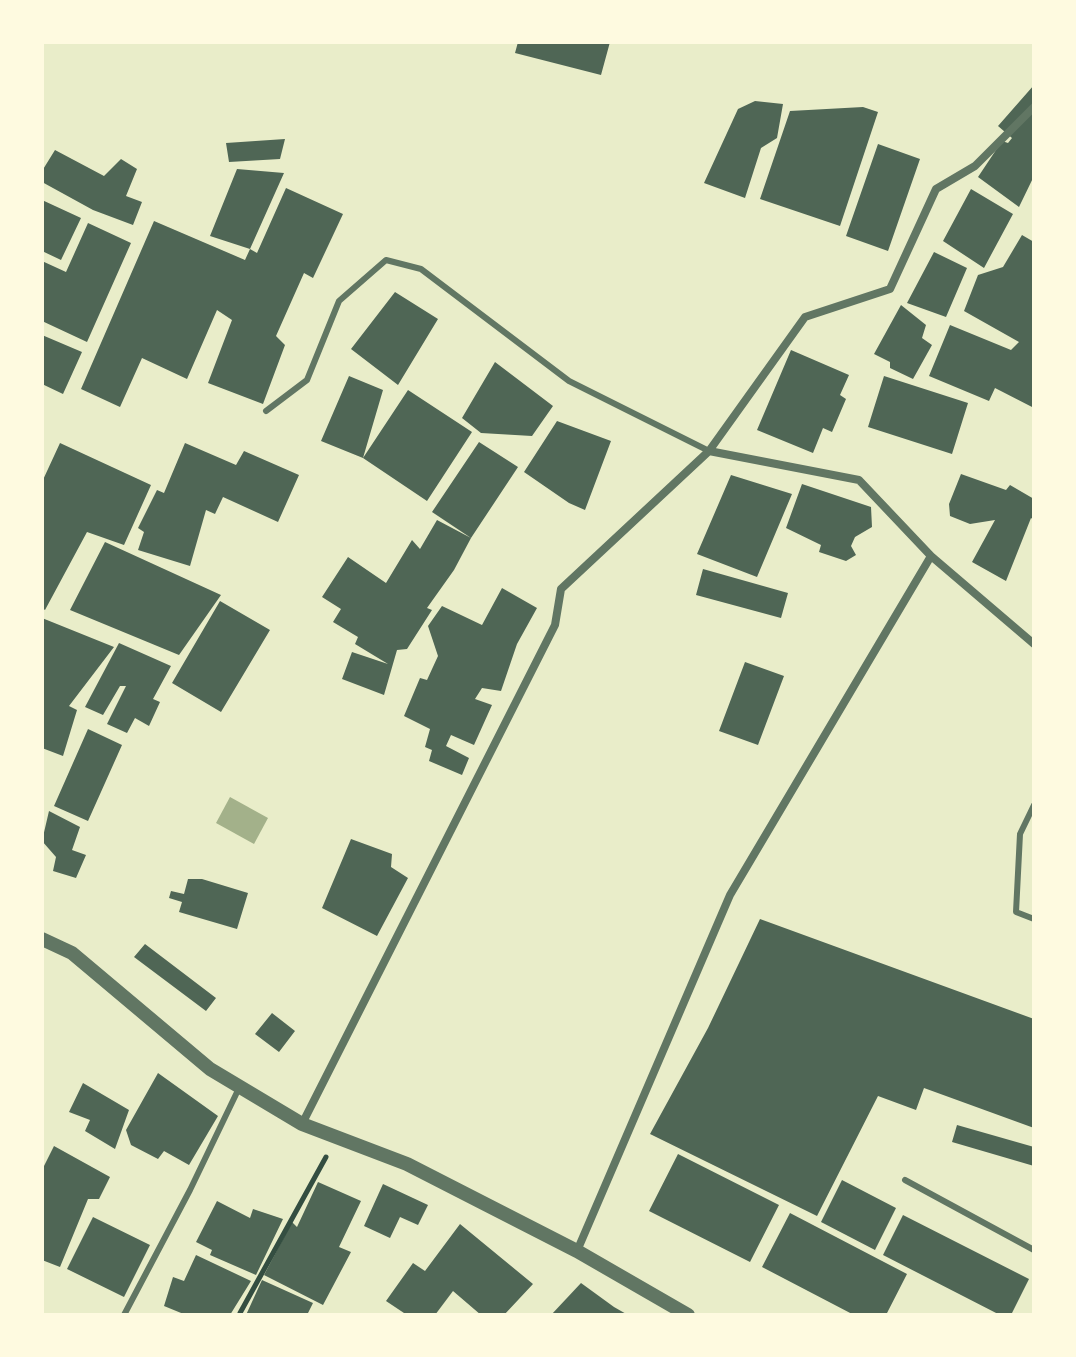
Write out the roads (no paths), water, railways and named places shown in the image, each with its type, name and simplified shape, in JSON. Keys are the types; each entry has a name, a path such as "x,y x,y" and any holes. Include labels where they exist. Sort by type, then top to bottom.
{"street":[{"path":"302,1124 555,625 561,589 709,451 805,317 890,289 936,189 975,166 1034,107"},
{"path":"709,451 859,480 931,556 1034,644"},
{"path":"577,1251 730,895 931,556"},
{"path":"42,939 72,953 210,1069 302,1124 407,1164 577,1251 688,1315"}],"lane":[{"path":"266,411 307,380 339,301 386,260 421,269 569,381 709,451"},
{"path":"1034,805 1020,834 1016,912 1034,919"},
{"path":"124,1315 240,1086"},
{"path":"905,1180 1034,1250"}]}
